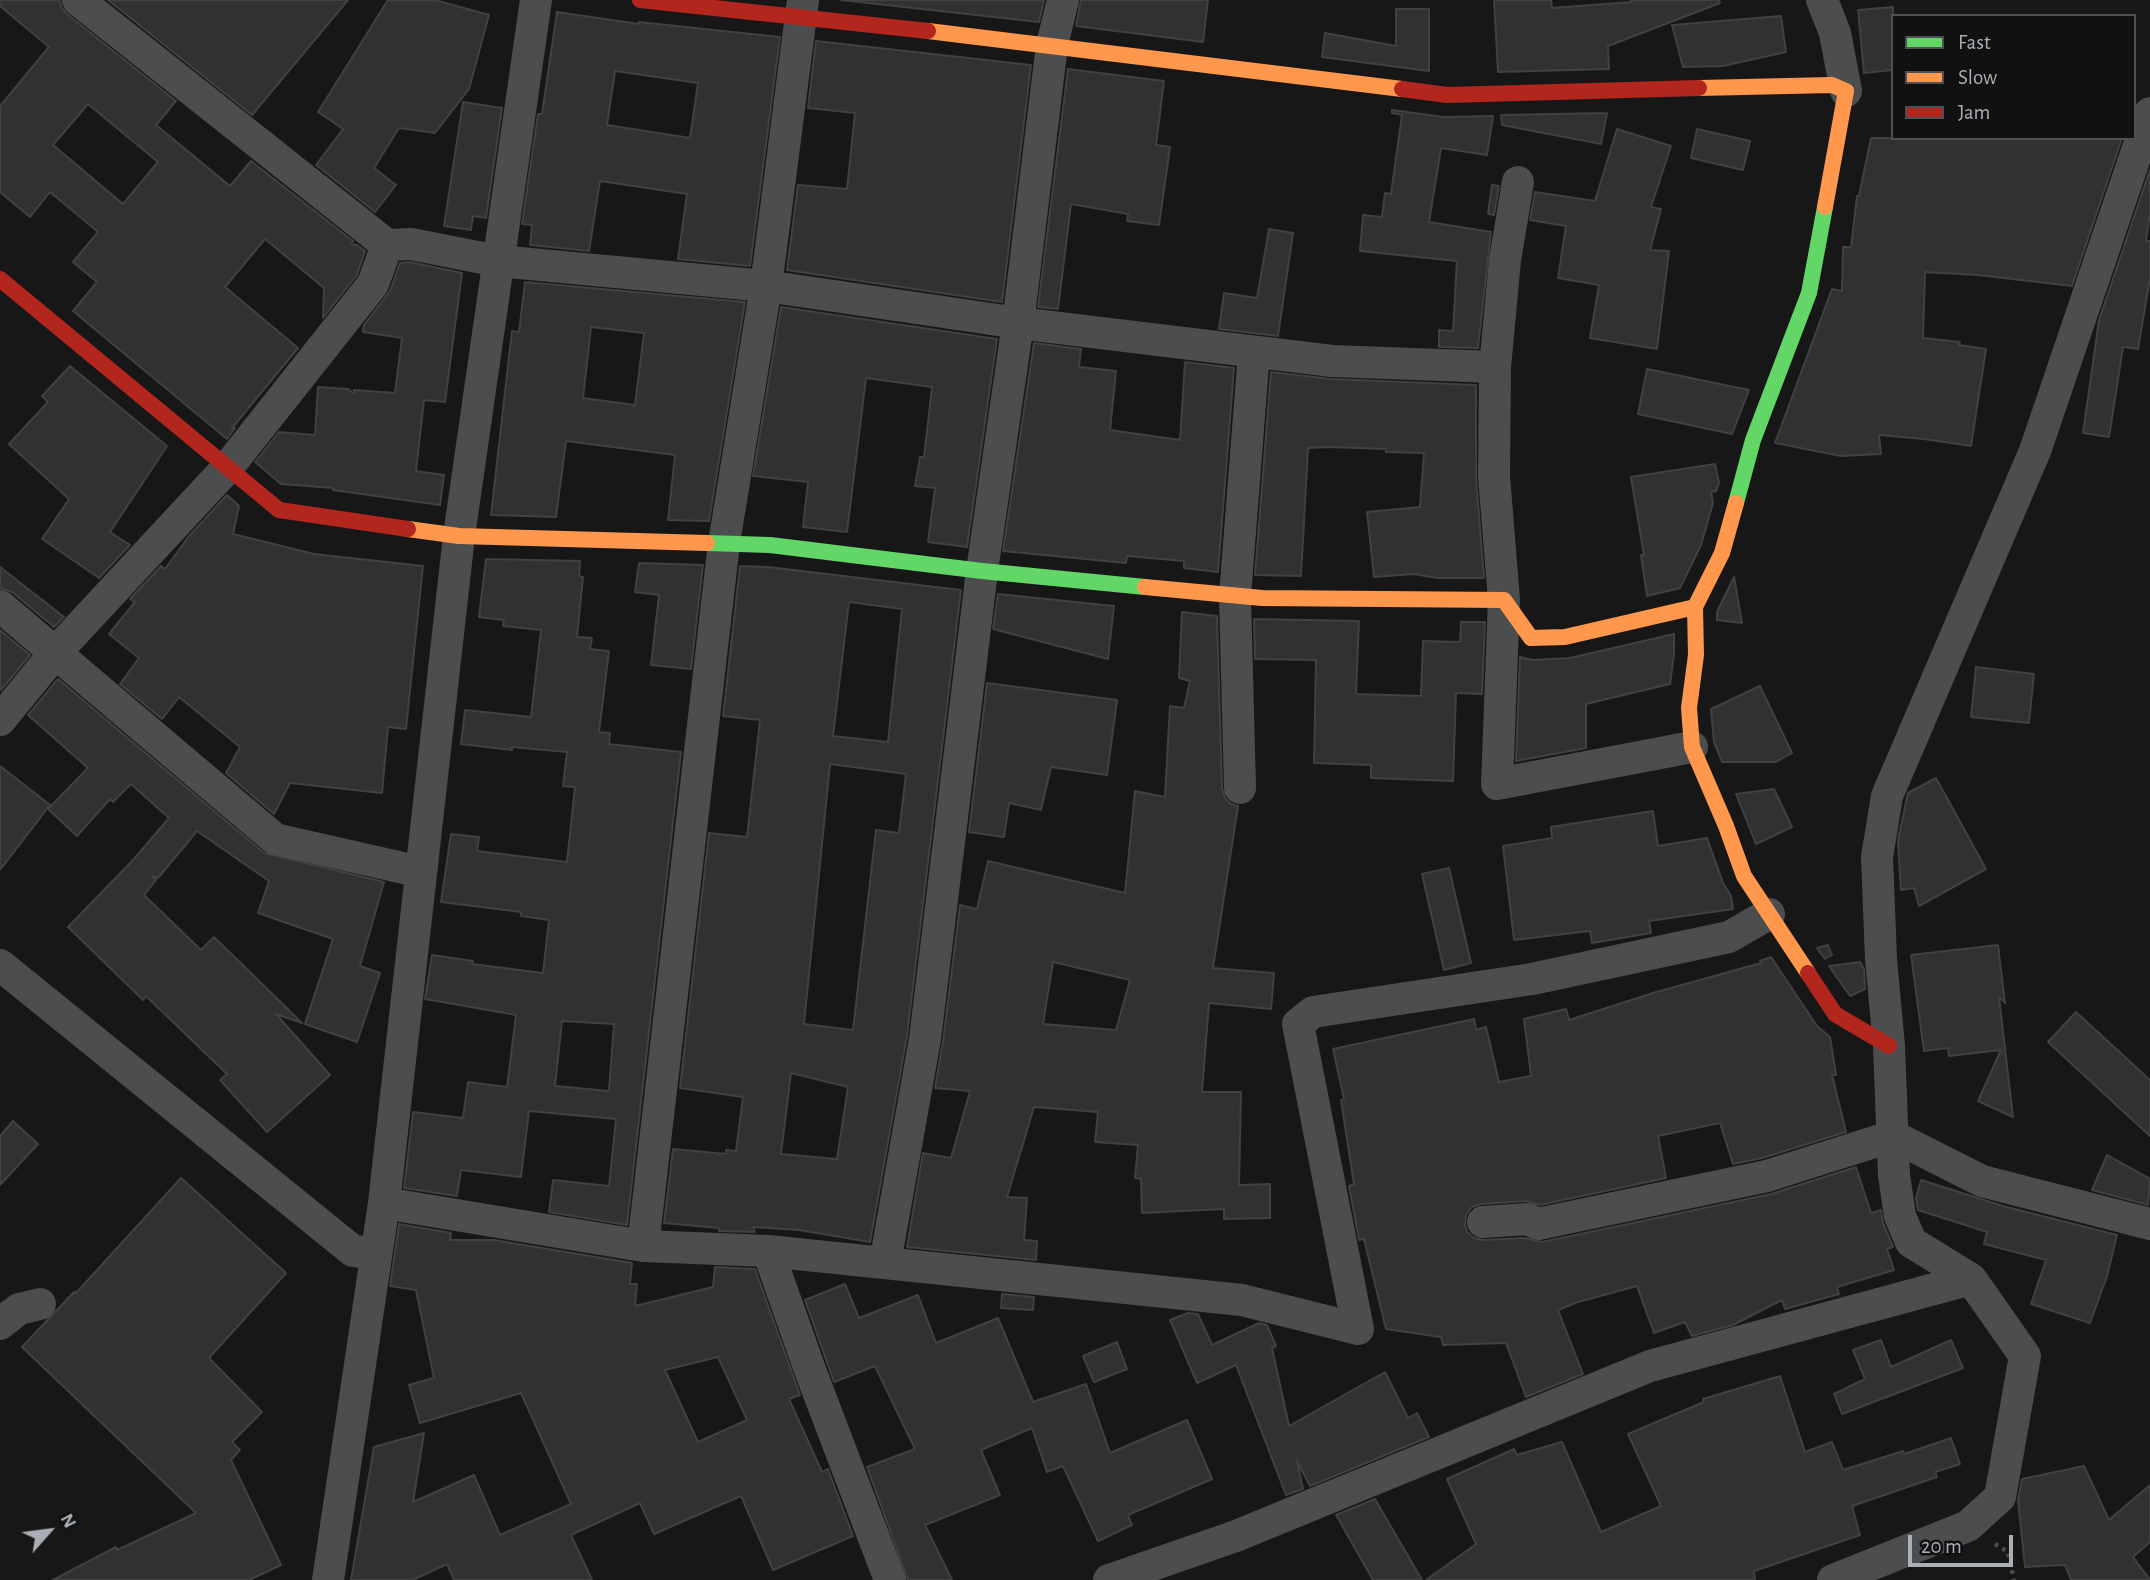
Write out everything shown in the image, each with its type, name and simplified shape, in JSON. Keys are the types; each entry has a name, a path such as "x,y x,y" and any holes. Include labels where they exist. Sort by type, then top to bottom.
{"street":[{"path":"78,0 387,244 411,244 498,261 766,285 1018,323 1332,361 1495,367"},
{"path":"328,1580 384,1203 459,536 536,0"},
{"path":"640,0 802,8 1052,45 1447,95 1832,85 1846,92"},
{"path":"885,1263 925,1039 982,571 1018,323 1052,45 1063,0"},
{"path":"1822,0 1835,33 1846,92 1809,293 1753,440 1722,553 1695,607 1696,655 1689,708 1692,747 1726,825 1744,876 1835,1014 1889,1046"},
{"path":"643,1246 724,542 766,285 802,8"},
{"path":"1833,1580 1968,1526 2000,1497 2025,1356 1971,1279 1911,1242 1900,1216 1894,1175 1877,857 1887,796 2035,451 2150,113"},
{"path":"1518,182 1505,260 1495,367 1494,476 1504,600 1497,784 1692,747"},
{"path":"0,720 55,653 228,467 373,284 387,244"},
{"path":"0,279 279,510 459,536 770,545 982,571 1235,596 1504,600"},
{"path":"1240,788 1235,596 1254,352"},
{"path":"1504,600 1531,638 1565,637 1695,607"},
{"path":"0,606 275,839 421,872"},
{"path":"384,1203 643,1246 768,1251 1241,1300 1358,1329 1298,1024 1312,1012 1532,979 1729,937 1769,914"},
{"path":"0,965 353,1251 375,1253"},
{"path":"1483,1222 1528,1219 1538,1224 1767,1176 1893,1136 1982,1181 2150,1223"},
{"path":"768,1251 814,1383 890,1580"},
{"path":"1109,1580 1236,1536 1650,1366 1971,1279"},
{"path":"0,1324 19,1309 40,1304"}],"building":[{"path":"0,0 60,0 61,7 67,14 176,101 156,125 230,186 251,161 353,241 351,244 365,251 357,275 323,318 324,288 265,239 225,287 298,348 232,428 235,428 227,439 73,311 97,282 73,262 98,232 50,192 30,217 0,192 0,106 49,47 0,6","holes":["88,104 158,162 123,204 53,145"]},
{"path":"108,0 348,0 252,115"},
{"path":"388,0 435,0 489,15 469,89 435,133 399,128 374,168 396,185 375,212 316,165 343,129 318,112"},
{"path":"841,0 1044,0 1039,22"},
{"path":"1081,0 1208,0 1203,42 1076,26"},
{"path":"1494,0 1551,0 1552,8 1632,2 1631,0 1719,0 1720,3 1608,46 1609,69 1498,72"},
{"path":"1893,7 1891,70 1864,73 1858,10"},
{"path":"1396,9 1429,9 1429,71 1322,57 1325,33 1396,46"},
{"path":"557,12 639,24 780,37 750,266 678,259 687,194 600,181 589,251 530,245 532,225 522,224 538,114 542,114","holes":["615,71 698,83 690,138 607,125"]},
{"path":"1781,16 1786,52 1723,66 1683,67 1672,25"},
{"path":"816,41 1031,65 1002,302 787,270 798,185 847,189 855,113 808,108"},
{"path":"1068,69 1164,81 1156,145 1170,147 1159,225 1127,221 1128,214 1071,204 1058,309 1038,307"},
{"path":"463,102 502,108 486,218 473,216 471,230 444,226"},
{"path":"1392,110 1444,117 1493,116 1487,155 1441,148 1429,222 1491,232 1478,348 1439,347 1439,330 1453,331 1457,261 1360,251 1363,215 1382,217 1385,193 1391,194 1402,115 1392,113"},
{"path":"1607,113 1601,144 1502,125 1501,115"},
{"path":"1617,129 1671,146 1651,207 1661,209 1650,250 1669,251 1657,349 1590,338 1599,285 1558,278 1566,226 1530,220 1535,192 1595,201"},
{"path":"1697,129 1750,141 1743,170 1691,158"},
{"path":"1871,138 2121,140 2072,286 1925,272 1923,338 1960,342 1959,345 1986,349 1971,446 1879,435 1881,454 1841,456 1775,443 1832,289 1842,291 1843,247 1851,247"},
{"path":"2150,170 2150,212 2146,241 2150,241 2150,278 2138,349 2123,347 2109,437 2083,433 2099,320"},
{"path":"1492,185 1499,186 1494,215 1488,214"},
{"path":"1269,229 1293,233 1278,336 1219,329 1224,293 1257,298"},
{"path":"410,262 462,273 445,402 424,400 416,471 444,475 440,505 333,488 281,484 255,462 279,432 315,435 318,387 348,389 354,394 354,390 395,393 402,338 363,332 364,325 390,291 400,263"},
{"path":"525,282 745,302 709,521 668,520 675,455 566,441 556,517 491,515 512,331 519,332","holes":["591,327 644,333 635,405 583,398"]},
{"path":"781,307 997,339 967,547 928,542 935,488 915,486 920,457 924,457 932,387 866,378 847,532 803,527 808,482 753,476"},
{"path":"1034,343 1081,349 1079,367 1116,371 1110,430 1180,440 1185,362 1234,368 1218,572 1184,568 1184,561 1127,556 1126,563 1003,551"},
{"path":"70,366 167,446 110,532 130,545 99,578 42,539 69,499 9,444 48,402 42,396"},
{"path":"1647,369 1749,390 1732,434 1638,414"},
{"path":"1271,372 1331,379 1476,385 1476,477 1484,578 1437,578 1414,574 1374,577 1367,512 1420,507 1424,453 1327,447 1308,448 1301,576 1255,575"},
{"path":"1715,464 1719,483 1716,491 1711,492 1713,503 1701,545 1680,588 1647,596 1641,555 1644,555 1631,477"},
{"path":"227,495 239,506 233,534 314,554 423,566 406,729 388,727 382,793 290,783 274,814 226,773 240,747 179,697 162,719 120,684 139,658 109,634 135,602 130,599 161,566 165,569 189,536"},
{"path":"486,559 580,561 579,576 583,577 577,637 592,638 590,649 609,651 599,732 610,733 609,744 681,752 627,1225 549,1212 553,1180 609,1186 616,1119 529,1111 521,1177 461,1170 457,1196 404,1188 413,1112 463,1118 468,1082 507,1087 516,1015 425,999 432,955 473,961 472,964 543,973 549,920 521,916 521,912 441,902 451,834 479,837 477,851 567,862 575,787 563,786 567,752 512,747 512,750 461,744 465,710 531,717 541,630 503,626 504,620 479,617","holes":["562,1021 614,1024 609,1091 555,1086"]},
{"path":"639,563 703,565 691,669 651,665 659,595 635,592"},
{"path":"740,566 961,590 907,1036 870,1242 799,1230 753,1227 755,1232 719,1231 719,1228 664,1223 673,1149 726,1154 726,1150 736,1151 743,1097 680,1088 709,833 747,837 760,720 723,716","holes":["849,602 902,609 888,742 833,736","830,764 906,774 899,833 876,830 853,1030 804,1024","791,1073 848,1087 837,1159 781,1154"]},
{"path":"0,567 64,617 54,627 12,592 0,588"},
{"path":"1734,577 1742,623 1717,620 1717,612"},
{"path":"998,594 1114,606 1108,659 993,629"},
{"path":"1182,612 1217,616 1222,788 1225,798 1238,806 1213,968 1274,973 1271,1009 1209,1003 1202,1092 1241,1092 1239,1185 1270,1184 1270,1218 1224,1219 1224,1209 1142,1213 1141,1179 1135,1178 1138,1145 1095,1142 1098,1112 1034,1107 1007,1197 1027,1198 1024,1240 1037,1241 1036,1260 907,1247 923,1153 951,1158 970,1091 935,1088 960,905 977,909 988,861 1125,893 1135,791 1165,797 1170,706 1184,708 1190,681 1179,678","holes":["1053,962 1130,980 1116,1030 1043,1024"]},
{"path":"1254,619 1359,621 1356,694 1421,696 1423,641 1460,642 1461,622 1485,622 1482,694 1456,693 1453,781 1371,778 1371,765 1314,763 1316,660 1255,659"},
{"path":"0,630 30,655 1,690 0,689"},
{"path":"1674,634 1670,684 1586,704 1586,748 1516,761 1520,657 1532,660 1570,658"},
{"path":"1976,667 2034,674 2029,723 1971,717"},
{"path":"58,679 264,853 384,882 360,966 380,973 357,1042 305,1024 333,939 258,913 269,881 197,831 158,878 152,876 156,880 144,895 201,950 214,937 302,1023 276,1014 330,1075 267,1132 220,1080 227,1074 146,996 143,1000 68,927 134,859 169,818 131,784 113,802 110,799 77,836 48,809 88,768 28,715"},
{"path":"987,683 1117,700 1107,775 1051,767 1041,810 1009,803 1004,837 969,832"},
{"path":"1760,686 1792,753 1776,762 1722,762 1714,742 1711,709"},
{"path":"0,766 50,805 0,870"},
{"path":"1936,778 1986,869 1919,906 1914,888 1901,890 1898,840 1908,793"},
{"path":"1774,789 1792,827 1756,844 1736,794"},
{"path":"1653,811 1658,846 1707,838 1723,883 1731,896 1733,909 1649,921 1651,933 1592,943 1590,931 1514,940 1503,846 1552,838 1551,827"},
{"path":"1449,868 1471,963 1444,970 1422,874"},
{"path":"1828,945 1832,955 1825,959 1817,948"},
{"path":"1998,945 2005,1003 1999,997 2013,1117 1978,1101 2001,1050 1949,1056 1948,1048 1924,1051 1911,955"},
{"path":"1771,957 1817,1026 1830,1037 1836,1075 1832,1075 1846,1132 1762,1158 1733,1164 1720,1123 1658,1136 1666,1178 1540,1205 1527,1201 1481,1204 1472,1207 1466,1215 1467,1232 1474,1238 1484,1240 1524,1238 1542,1242 1771,1194 1856,1167 1871,1213 1881,1210 1883,1223 1893,1247 1887,1249 1894,1270 1837,1287 1839,1294 1785,1309 1782,1300 1733,1325 1692,1336 1685,1322 1654,1333 1637,1286 1578,1302 1558,1310 1583,1374 1526,1397 1506,1343 1443,1345 1441,1337 1386,1329 1364,1239 1359,1240 1349,1186 1354,1184 1341,1100 1344,1099 1333,1049 1474,1019 1476,1030 1486,1027 1499,1082 1531,1076 1524,1019 1566,1009 1569,1020 1761,963 1760,961"},
{"path":"1860,962 1864,969 1865,989 1850,996 1829,966"},
{"path":"2076,1012 2150,1080 2150,1136 2048,1042"},
{"path":"13,1121 38,1144 0,1185 0,1136"},
{"path":"2107,1155 2150,1179 2148,1205 2092,1190"},
{"path":"181,1178 286,1273 209,1358 262,1412 232,1442 240,1450 231,1460 281,1565 249,1580 53,1580 116,1547 117,1550 196,1513 22,1347 74,1292 76,1293"},
{"path":"1921,1180 2003,1206 2117,1235 2107,1276 2090,1323 2031,1304 2046,1260 1984,1244 1987,1232 1918,1210 1916,1198"},
{"path":"399,1224 451,1233 450,1240 494,1240 632,1263 630,1284 637,1284 635,1306 713,1287 715,1267 755,1269 800,1395 789,1399 822,1472 828,1469 853,1536 773,1570 741,1496 654,1534 640,1503 571,1535 592,1580 454,1580 447,1564 413,1580 351,1580 374,1447 424,1433 413,1502 474,1475 500,1535 571,1504 521,1393 420,1423 409,1385 434,1378 416,1290 390,1286","holes":["718,1357 747,1420 698,1442 665,1370"]},
{"path":"845,1284 859,1318 918,1295 936,1343 998,1318 1033,1402 1086,1384 1110,1453 1187,1420 1212,1479 1128,1515 1132,1525 1098,1541 1063,1466 1047,1472 1032,1428 981,1450 1000,1495 925,1525 952,1580 908,1580 867,1467 915,1449 875,1366 834,1382 805,1300"},
{"path":"1002,1294 1034,1297 1033,1310 1001,1308"},
{"path":"1188,1313 1198,1314 1212,1345 1259,1323 1267,1325 1276,1346 1272,1348 1289,1426 1385,1372 1408,1418 1417,1413 1429,1437 1310,1486 1297,1461 1303,1489 1286,1495 1236,1365 1197,1383 1170,1320"},
{"path":"1881,1340 1891,1367 1951,1340 1963,1368 1842,1414 1834,1394 1865,1379 1853,1350"},
{"path":"1117,1342 1127,1369 1094,1382 1083,1356"},
{"path":"1780,1376 1805,1452 1832,1442 1843,1470 1951,1438 1960,1464 1935,1472 1937,1477 1852,1506 1860,1535 1754,1571 1755,1580 1426,1580 1476,1544 1447,1479 1514,1449 1517,1455 1562,1442 1601,1532 1661,1506 1628,1434 1704,1402 1703,1399"},
{"path":"2084,1466 2109,1520 2150,1485 2150,1542 2133,1557 2150,1580 2071,1580 2065,1565 2025,1567 2018,1500 2022,1479"},
{"path":"1375,1499 1422,1580 1373,1580 1336,1515"}],"traffic: fast":[{"path":"1736,503 1753,440 1809,293 1825,207"},
{"path":"707,543 770,545 982,571 1145,587"}],"traffic: slow":[{"path":"928,31 1402,89"},
{"path":"1699,88 1832,85 1846,91 1825,207"},
{"path":"1736,503 1722,553 1695,607 1696,655 1689,708 1692,747 1744,876 1808,973"},
{"path":"408,529 459,536 707,543"},
{"path":"1145,587 1262,598 1504,600 1531,638 1565,637 1695,607"}],"traffic: jam":[{"path":"640,0 928,31"},
{"path":"1402,89 1447,95 1699,88"},
{"path":"0,279 279,510 408,529"},
{"path":"1808,973 1835,1014 1889,1046"}]}
